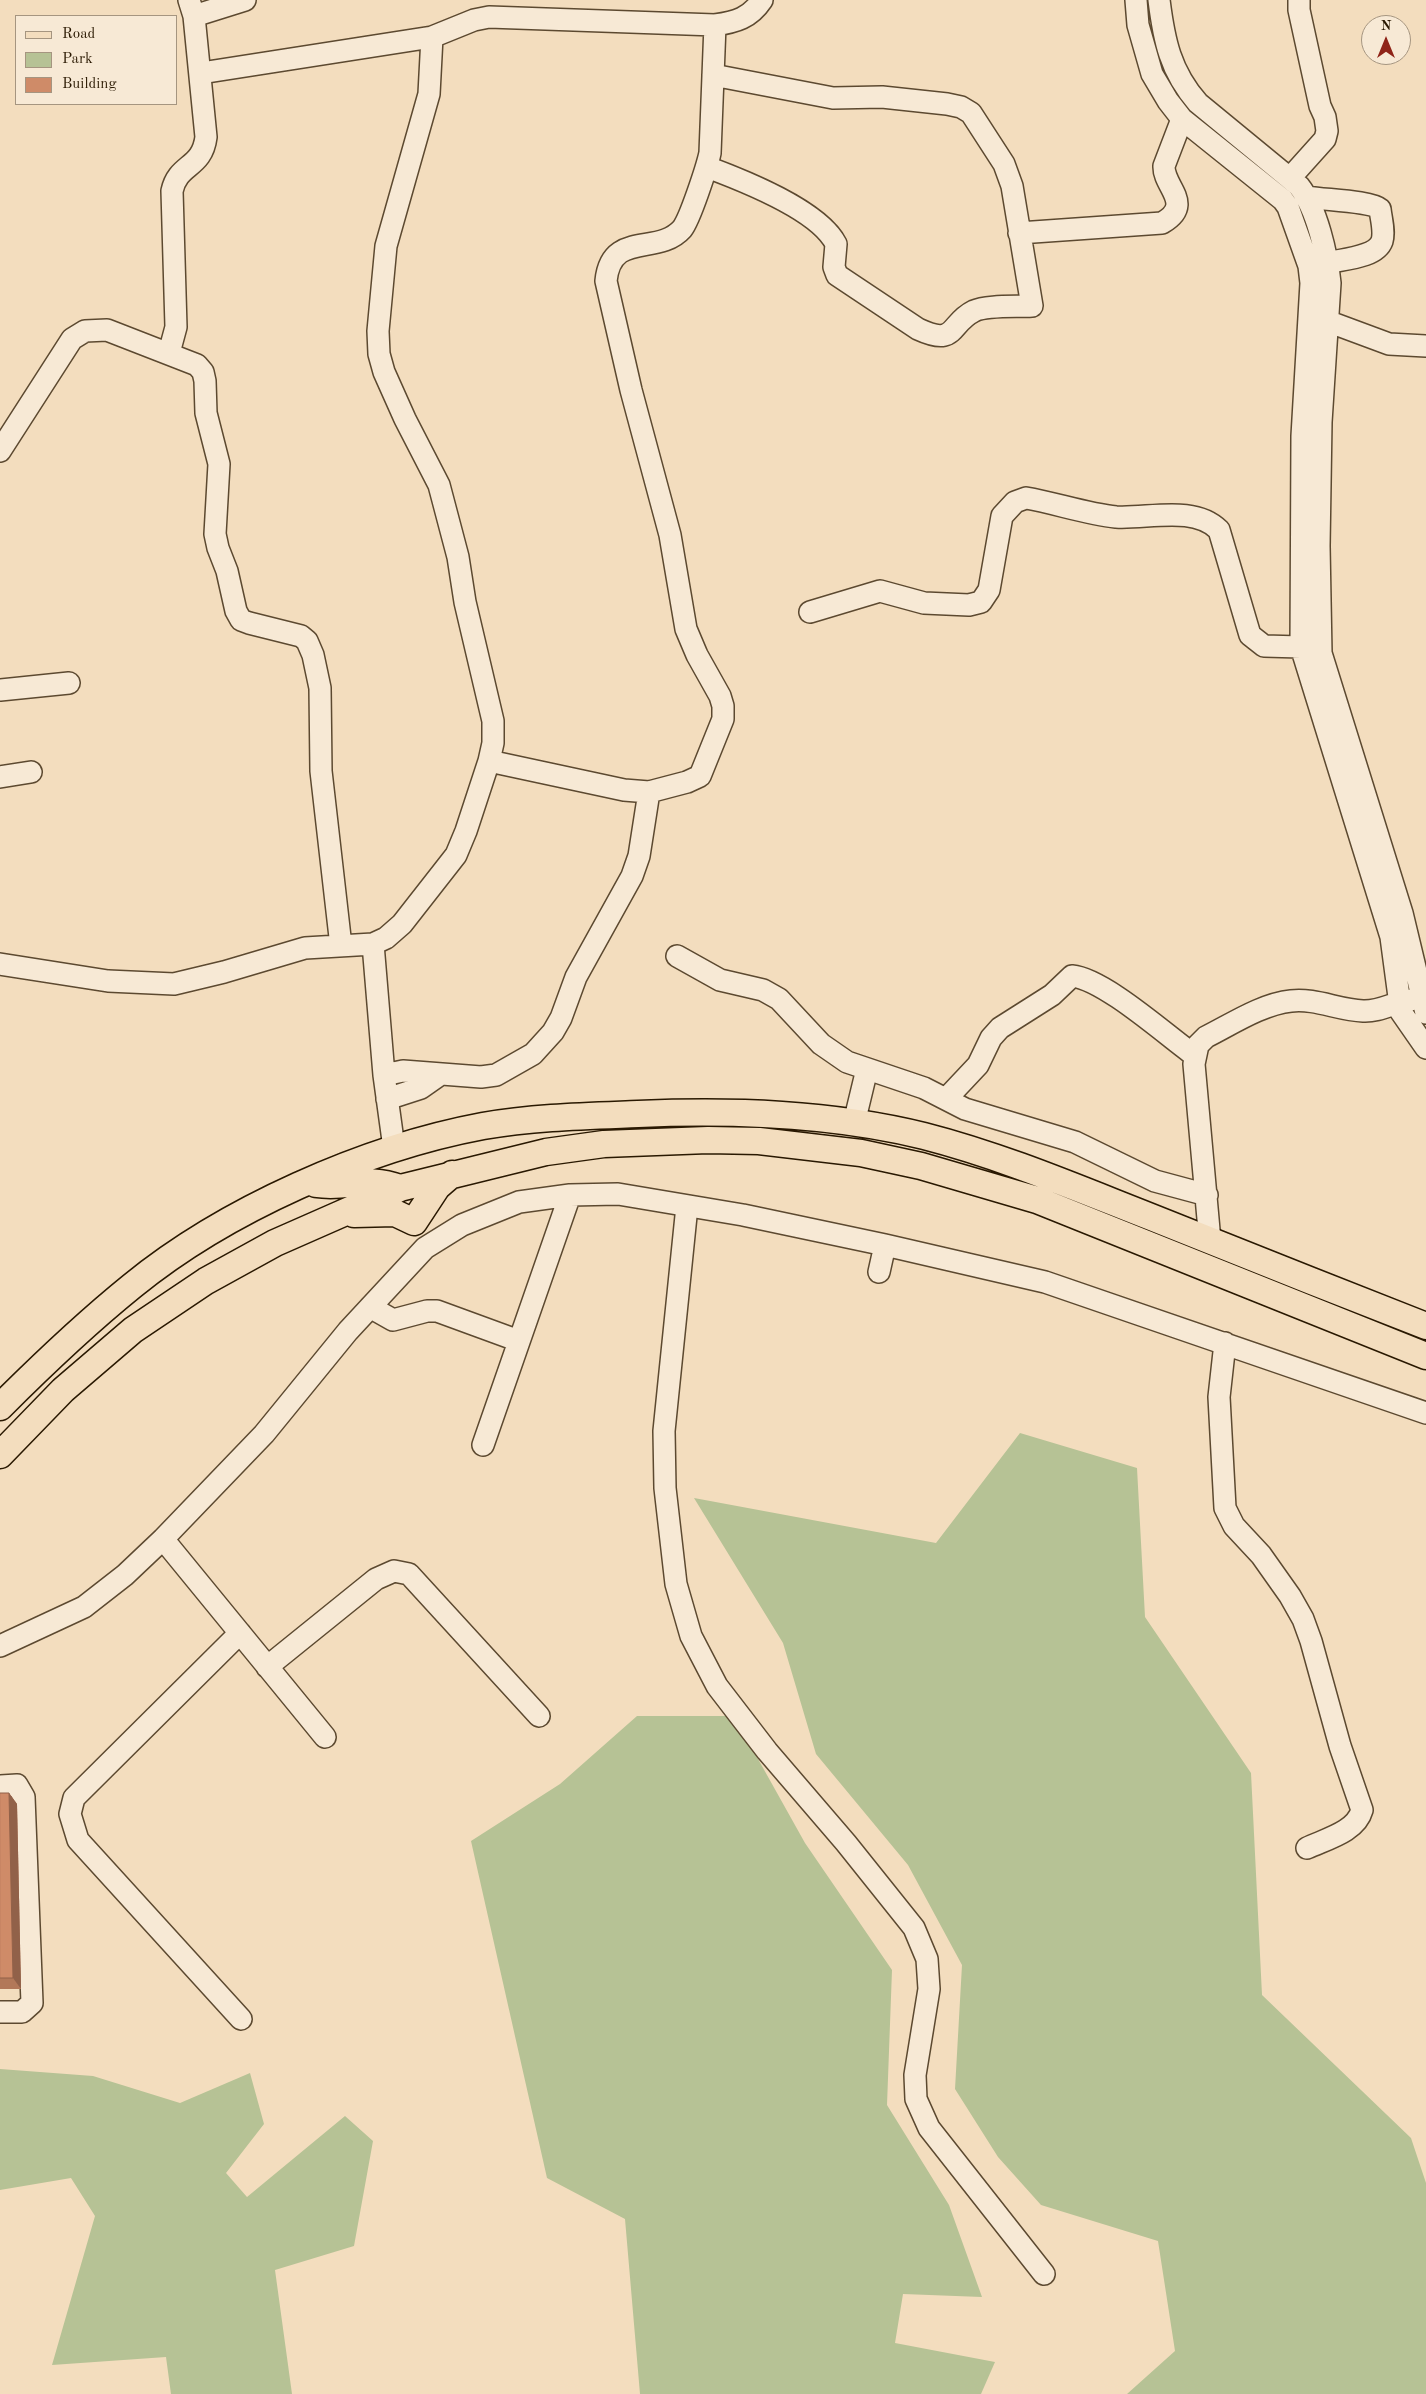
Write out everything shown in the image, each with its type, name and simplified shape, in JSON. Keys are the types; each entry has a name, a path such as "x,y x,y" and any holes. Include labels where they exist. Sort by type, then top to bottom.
{"main road":[{"path":"0,1407 59,1348 134,1284 192,1243 270,1199 394,1148 483,1126 555,1118 702,1111 769,1113 854,1122 923,1136 1060,1181 1426,1326"},
{"path":"0,1454 63,1390 134,1330 206,1281 275,1243 336,1214 400,1188 546,1152 613,1144 708,1140 759,1141 861,1153 921,1166 1037,1200 1426,1356"},
{"path":"336,1214 396,1213 414,1222 437,1187 452,1174"},
{"path":"308,1182 331,1186 365,1181 400,1188"}],"street":[{"path":"169,353 176,327 172,191 179,174 199,159 206,137 201,73 192,8 246,0"},
{"path":"201,73 432,37 474,20 489,17 715,25 744,18 762,0"},
{"path":"1136,0 1138,25 1152,74 1182,120 1283,200 1288,207 1309,266 1311,284 1302,445 1301,647 1391,937 1398,1002 1401,1012 1426,1048"},
{"path":"1159,0 1170,59 1185,88 1198,103 1290,178 1308,197 1328,263 1330,283 1321,432 1319,546 1321,653 1402,913 1424,1004 1398,1002 1379,1010 1365,1012 1306,1000 1274,1004 1206,1037 1198,1045 1194,1055 1210,1241"},
{"path":"1290,178 1325,139 1328,132 1325,117 1320,106 1299,10 1299,0"},
{"path":"489,761 624,790 649,792 687,782 700,776 723,719 723,706 720,696 697,656 686,629 670,535 631,390 606,281 607,267 613,258 627,248 665,239 683,228 707,167 710,153 715,25"},
{"path":"0,964 116,982 174,984 224,972 304,948 373,944 386,938 402,924 456,855 489,761 493,743 493,721 464,602 456,548 439,485 405,419 384,372 379,354 378,331 386,246 429,94 432,37"},
{"path":"707,167 766,190 822,226 836,244 834,267 837,275 918,329 929,334 942,336 952,332 973,312 981,309 1032,306 1012,186 1004,164 971,113 961,106 893,98 833,98 712,75"},
{"path":"1019,233 1162,223 1170,218 1176,208 1177,199 1176,193 1163,174 1164,166 1182,120"},
{"path":"1308,197 1338,202 1364,202 1375,204 1380,209 1383,233 1381,242 1376,249 1363,255 1328,263"},
{"path":"1328,321 1389,344 1426,346"},
{"path":"0,451 72,339 85,331 106,330 197,365 202,372 205,382 206,413 219,464 215,534 227,571 236,611 241,620 301,636 307,641 313,655 320,688 321,771 341,946"},
{"path":"810,612 880,591 924,603 970,605 981,602 989,590 1002,516 1015,502 1026,498 1115,517 1194,516 1210,521 1219,530 1250,635 1264,646 1301,647"},
{"path":"0,690 68,683"},
{"path":"0,777 31,772"},
{"path":"384,1075 403,1071 481,1077 496,1076 533,1054 553,1032 561,1018 576,977 632,876 639,856 649,792"},
{"path":"373,944 384,1075 394,1148"},
{"path":"677,956 720,980 763,990 779,999 821,1044 847,1062 924,1088 965,1109 1075,1142 1155,1181 1207,1195"},
{"path":"946,1098 978,1065 991,1038 1000,1028 1052,995 1072,976 1081,977 1099,986 1194,1055"},
{"path":"854,1122 868,1069"},
{"path":"387,1099 421,1088 441,1074"},
{"path":"400,1188 425,1248"},
{"path":"0,1646 84,1607 125,1575 163,1539 264,1434 370,1308 425,1248 462,1225 519,1202 570,1195 618,1194 743,1215 1045,1282 1426,1413"},
{"path":"483,1445 570,1195"},
{"path":"687,1206 664,1431 665,1488 675,1576 691,1636 717,1686 914,1928 927,1959 929,1989 915,2075 916,2099 929,2128 1044,2274"},
{"path":"879,1272 885,1245"},
{"path":"370,1308 393,1320 427,1311 437,1311 519,1341"},
{"path":"1224,1342 1219,1397 1224,1508 1234,1526 1261,1555 1290,1596 1303,1619 1311,1640 1340,1746 1362,1810 1360,1818 1353,1826 1307,1848"},
{"path":"163,1539 325,1737"},
{"path":"267,1667 376,1579 394,1571 409,1574 539,1716"},
{"path":"240,1633 74,1798 70,1814 78,1840 242,2019"},
{"path":"0,1786 17,1785 24,1797 32,2003 22,2012 0,2012"}],"green space":[{"path":"1020,1433 1137,1468 1145,1617 1251,1773 1262,1995 1411,2138 1426,2183 1426,2394 1127,2394 1175,2351 1158,2241 1041,2205 998,2157 955,2089 962,1965 908,1865 816,1754 783,1643 694,1498 936,1543"},
{"path":"637,1716 734,1716 805,1843 892,1970 887,2105 949,2205 982,2297 903,2294 895,2343 995,2362 981,2394 640,2394 625,2219 547,2178 471,1841 560,1784"},
{"path":"0,2069 93,2076 180,2103 250,2073 264,2124 226,2173 247,2197 345,2116 373,2141 354,2246 275,2270 292,2394 171,2394 166,2357 52,2365 95,2216 71,2178 0,2190"}],"building":[{"path":"0,1793 9,1793 13,1978 0,1978"}]}
